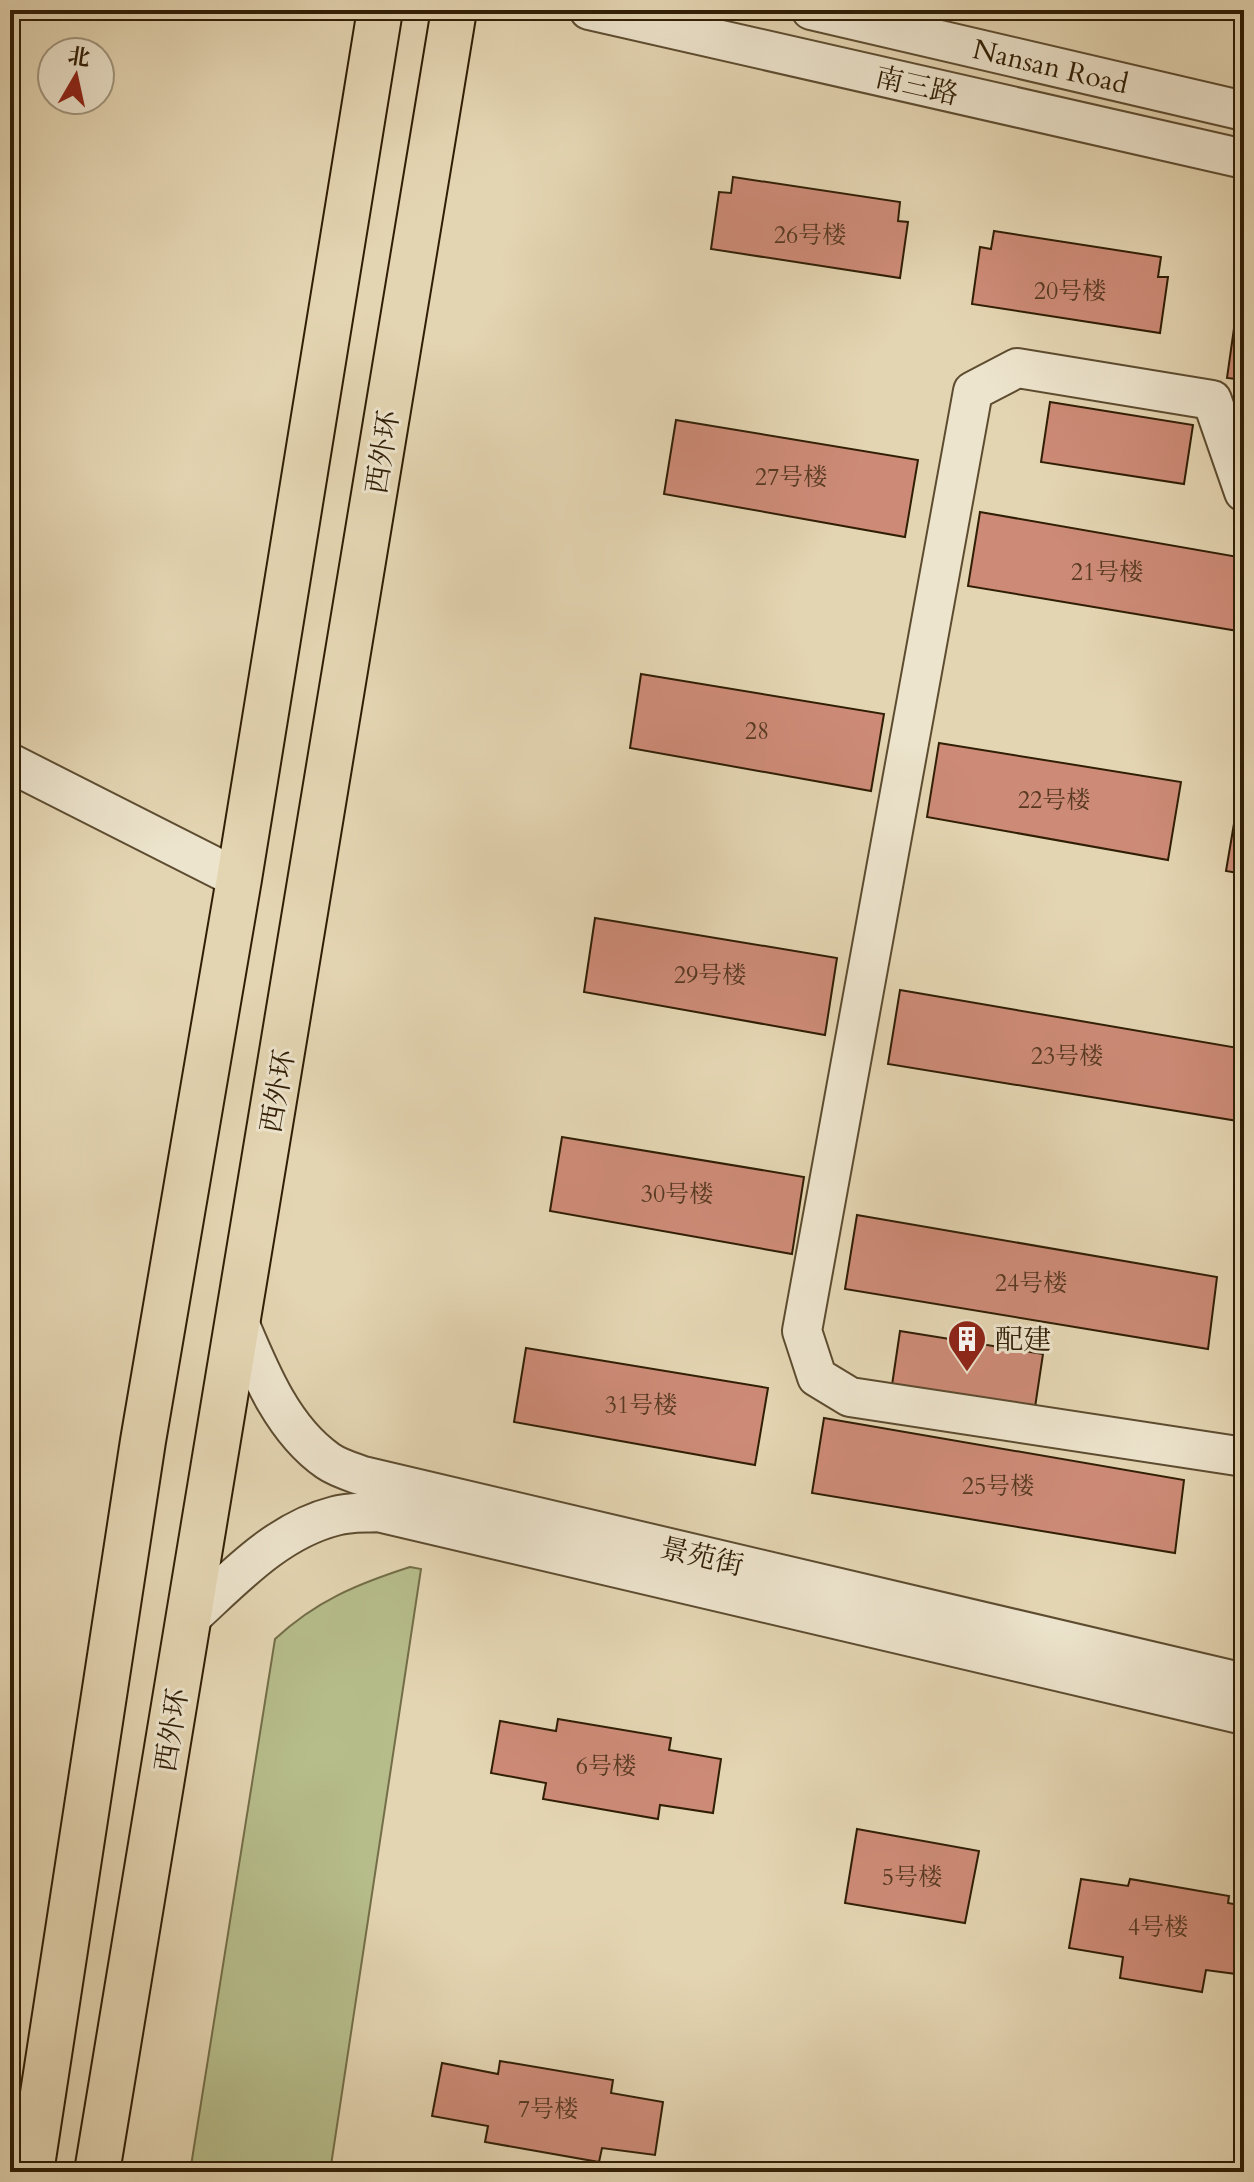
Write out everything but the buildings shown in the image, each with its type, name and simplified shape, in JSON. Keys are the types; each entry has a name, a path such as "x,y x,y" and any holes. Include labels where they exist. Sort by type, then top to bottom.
{"highway":[{"path":"31,2172 143,1441 239,879 380,10"},
{"name":"西外环","path":"97,2172 454,10"}],"street":[{"name":"南三路","path":"589,10 1244,159"},
{"name":"Nansan Road","path":"811,10 1244,111"},
{"path":"1244,492 1212,400 1017,368 973,391 802,1331 817,1377 850,1397 1244,1457"},
{"path":"10,763 239,879"},
{"name":"景苑街","path":"238,1320 260,1372 281,1410 304,1439 329,1462 363,1476 1244,1683"},
{"name":"景苑街","path":"190,1618 261,1554 292,1533 335,1516 378,1512 1244,1715"}],"green space":[{"path":"410,1567 421,1569 330,2172 190,2172 275,1639 306,1614 338,1595"}],"place":[{"name":"配建","path":"967,1373"}]}
